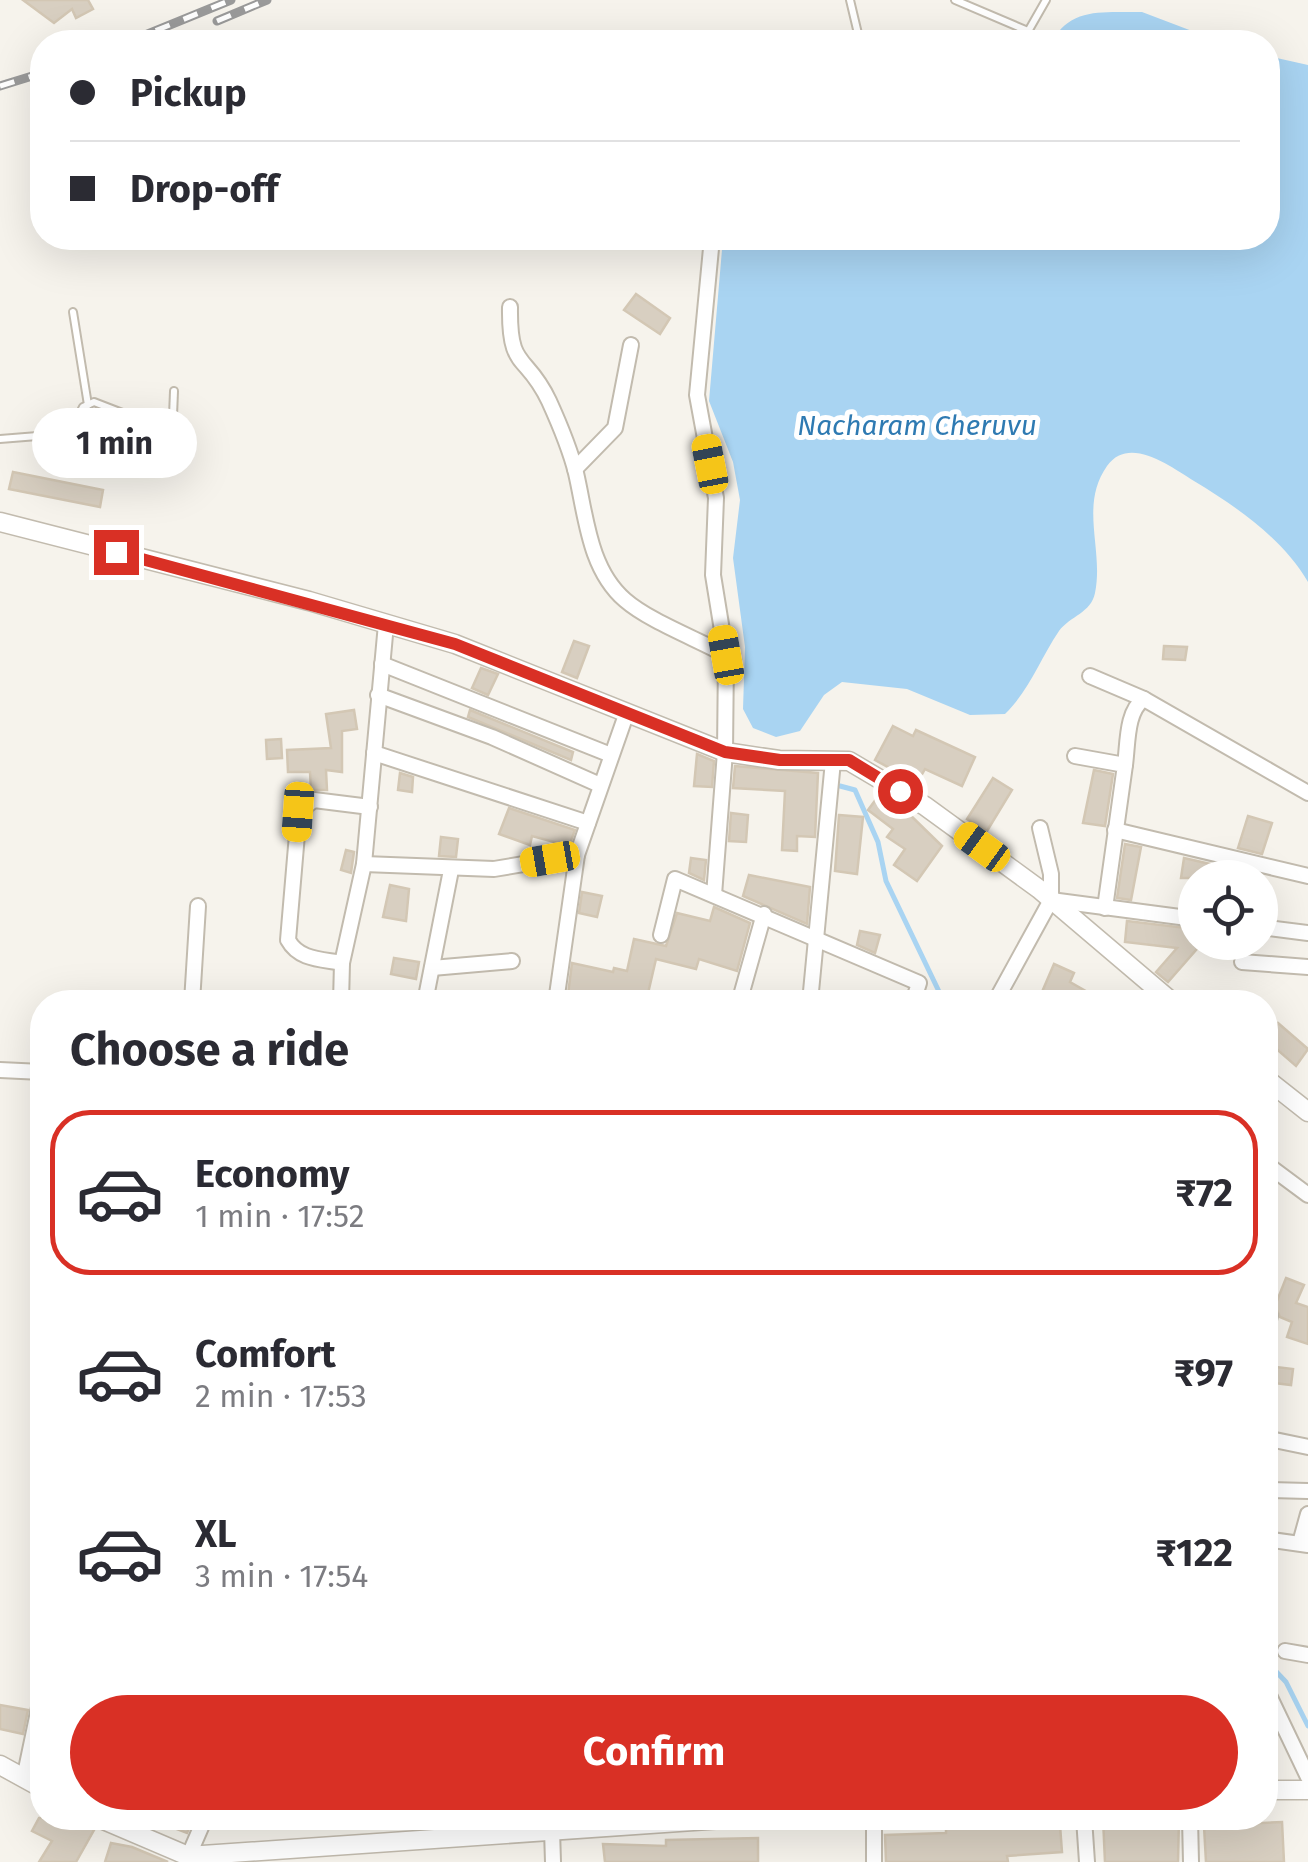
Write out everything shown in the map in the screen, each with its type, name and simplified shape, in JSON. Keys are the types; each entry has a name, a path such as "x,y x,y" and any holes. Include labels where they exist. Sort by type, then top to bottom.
{"street":[{"path":"711,250 697,395 716,498 713,575 726,655 725,752 714,895"},
{"path":"510,307 510,342 515,359 548,398 575,468 590,545 624,600 726,655"},
{"path":"575,468 615,428 631,346"},
{"path":"0,522 455,644 725,752 780,760 849,760 926,806 1051,900 1158,990"},
{"path":"341,990 342,963 364,864 386,624"},
{"path":"382,664 611,755"},
{"path":"1090,676 1144,698 1308,793"},
{"path":"378,695 492,737 600,785"},
{"path":"1105,908 1131,721 1136,704 1144,698"},
{"path":"558,990 577,854 628,712"},
{"path":"374,753 588,823"},
{"path":"1075,756 1124,764"},
{"path":"811,990 833,760"},
{"path":"342,963 307,957 294,950 288,940 298,812 314,800 370,807"},
{"path":"1002,990 1051,900 1051,874 1040,828"},
{"path":"1115,830 1308,876"},
{"path":"364,864 452,870 494,868 577,854"},
{"path":"428,990 452,870"},
{"path":"661,935 675,879 918,982 916,990"},
{"path":"1051,900 1178,917"},
{"path":"193,990 198,906"},
{"path":"743,990 764,914"},
{"path":"1278,929 1308,933"},
{"path":"432,968 512,961"},
{"path":"1242,962 1308,967"},
{"path":"0,1070 30,1071"},
{"path":"1278,1088 1308,1112"},
{"path":"1278,1173 1308,1195"},
{"path":"1278,1441 1308,1447"},
{"path":"1278,1491 1308,1492"},
{"path":"1278,1541 1304,1544 1308,1514"},
{"path":"1285,1651 1308,1655"},
{"path":"1278,1714 1308,1777"},
{"path":"24,1778 30,1750"},
{"path":"0,1766 30,1781"},
{"path":"1278,1790 1308,1790"},
{"path":"138,1830 187,1859 552,1830 553,1862"},
{"path":"187,1859 199,1830"},
{"path":"874,1830 874,1862"},
{"path":"1085,1830 1086,1862"},
{"path":"1190,1830 1191,1862"}],"lane":[{"path":"850,0 857,30"},
{"path":"955,0 1026,30"},
{"path":"1029,30 1046,0"},
{"path":"72,312 88,405"},
{"path":"171,466 174,391"},
{"path":"74,433 78,414 88,405 104,403 125,414 173,421"},
{"path":"0,439 74,433 95,449"}],"water":[{"path":"1102,12 1142,12 1189,30 1060,30 1079,17"},
{"name":"Nacharam Cheruvu","path":"1280,59 1308,65 1308,582 1285,551 1242,513 1162,461 1126,453 1107,466 1095,497 1097,577 1093,600 1059,631 1028,685 1005,714 970,715 907,689 842,682 824,695 800,731 776,737 753,728 743,709 745,647 733,558 740,500 733,462 709,401 722,250 1280,250"}],"building":[{"path":"23,0 88,0 93,9 76,18 72,9 54,23"},
{"path":"636,294 670,318 660,334 624,310"},
{"path":"13,472 103,490 100,507 9,489"},
{"path":"574,641 589,646 577,678 562,672"},
{"path":"1164,646 1187,647 1185,660 1163,659"},
{"path":"481,668 498,674 488,695 472,688"},
{"path":"354,710 357,729 342,731 342,772 326,770 327,790 311,790 310,772 288,772 287,750 331,748 326,714"},
{"path":"470,710 573,752 571,760 468,717"},
{"path":"893,726 913,736 916,730 975,757 962,786 925,769 917,783 875,760"},
{"path":"281,739 282,758 267,759 266,740"},
{"path":"697,754 714,761 712,787 694,786"},
{"path":"735,766 818,773 815,837 797,836 797,851 782,850 785,791 733,788"},
{"path":"1094,770 1113,774 1105,826 1083,823"},
{"path":"400,773 413,777 412,792 398,790"},
{"path":"993,778 1012,790 987,831 967,819"},
{"path":"880,794 903,808 942,846 917,881 894,865 905,849 887,837 893,829 868,810"},
{"path":"509,808 575,830 569,846 532,836 530,845 499,834"},
{"path":"731,813 748,815 746,842 729,841"},
{"path":"839,815 863,817 857,874 835,871"},
{"path":"1248,816 1272,823 1262,854 1238,848"},
{"path":"441,837 458,839 456,857 439,856"},
{"path":"1125,844 1141,847 1131,900 1117,898"},
{"path":"346,850 354,852 351,873 341,870"},
{"path":"691,858 706,860 704,880 689,873"},
{"path":"749,875 810,887 807,924 743,896"},
{"path":"390,885 409,889 406,921 383,917"},
{"path":"582,892 602,896 597,917 579,913"},
{"path":"714,907 750,923 737,971 699,959 696,969 656,959 649,990 569,990 572,963 613,972 614,968 627,971 634,939 666,946 677,913 710,921"},
{"path":"1127,921 1178,927 1178,960 1187,960 1168,982 1156,972 1177,948 1125,942"},
{"path":"860,931 880,935 875,953 857,945"},
{"path":"394,958 419,962 416,979 391,974"},
{"path":"1054,964 1074,973 1070,982 1084,990 1043,990"},
{"path":"1278,1023 1308,1049 1296,1066 1278,1050"},
{"path":"1286,1278 1304,1285 1296,1303 1308,1307 1308,1344 1287,1337 1292,1322 1280,1317 1278,1298"},
{"path":"1278,1367 1293,1369 1291,1385 1278,1384"},
{"path":"0,1705 28,1710 23,1734 0,1729"},
{"path":"1278,1822 1282,1822 1284,1862 1206,1862 1204,1830 1278,1830"},
{"path":"94,1830 76,1862 39,1862 52,1841 32,1831"},
{"path":"1060,1830 1062,1852 1007,1856 1008,1862 886,1862 885,1835"},
{"path":"1104,1830 1179,1830 1178,1862 1105,1862"},
{"path":"758,1838 758,1862 605,1862 603,1844 666,1846 666,1840"},
{"path":"111,1843 132,1847 168,1862 105,1862"}],"waterway":[{"path":"840,786 855,790 878,842 886,881 938,990"},
{"path":"1278,1674 1308,1726"}],"railway":[{"path":"157,30 231,0"},
{"path":"217,21 267,0"},
{"path":"0,86 30,77"}],"route":[{"path":"116,552 309,601 455,644 725,752 780,760 849,760 900,791"}]}
